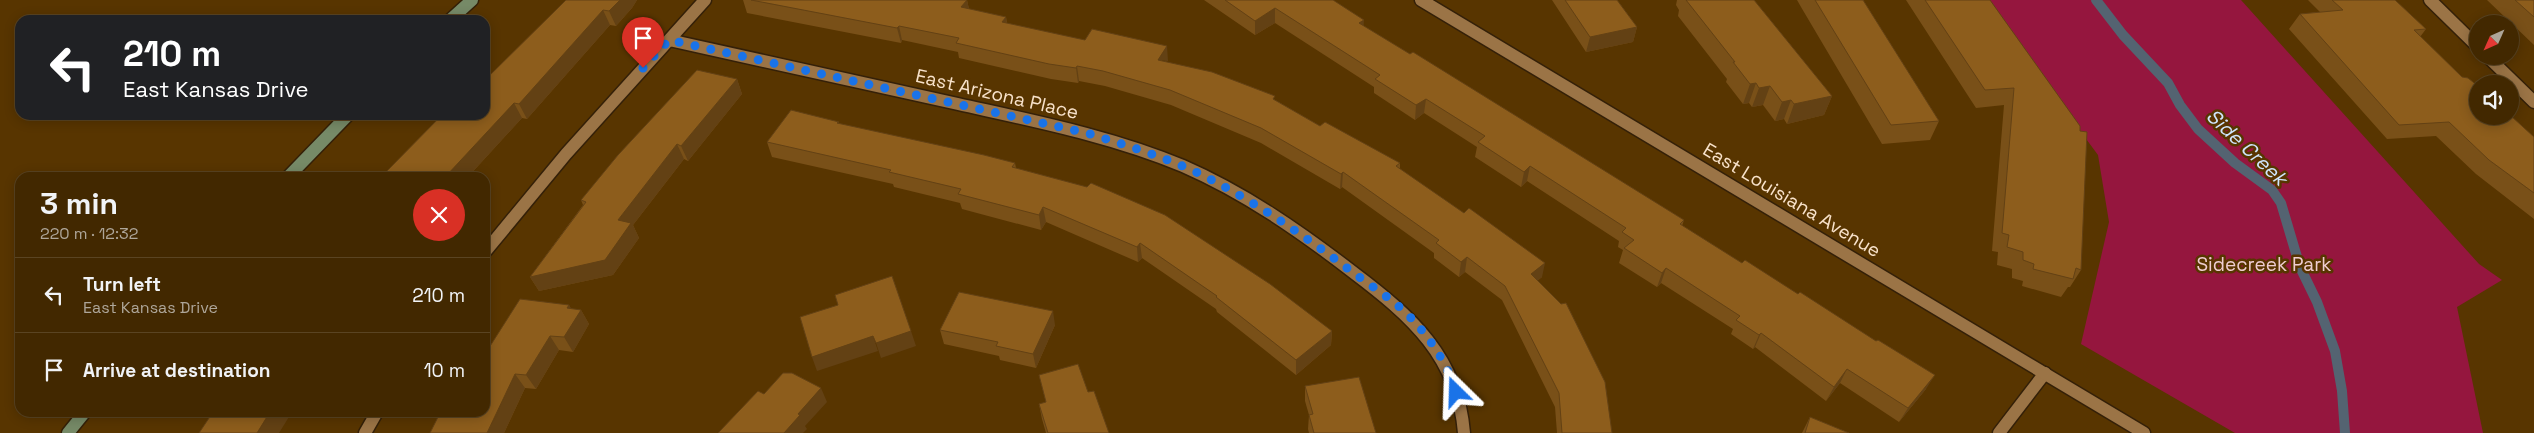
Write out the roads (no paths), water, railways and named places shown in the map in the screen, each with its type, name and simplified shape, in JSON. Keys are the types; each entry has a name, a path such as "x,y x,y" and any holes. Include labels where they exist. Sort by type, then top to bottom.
{"main road":[{"path":"456,15 472,0"},
{"path":"293,172 343,120"},
{"path":"68,433 81,417"}],"street":[{"path":"490,246 566,154 705,0"},
{"name":"East Louisiana Avenue","path":"1421,0 2144,433"},
{"path":"2430,0 2469,37"},
{"name":"East Arizona Place","path":"669,40 1087,133 1143,150 1197,173 1249,200 1308,239 1411,318 1437,352 1452,379 1464,419 1464,433"},
{"path":"2496,65 2534,102"},
{"path":"1999,433 2045,373"},
{"path":"364,433 374,417"}],"waterway":[{"name":"Side Creek","path":"2096,0 2123,35 2168,83 2180,105 2198,129 2235,163 2272,190 2281,203 2300,267 2317,302 2335,351 2342,391 2345,433"}],"park label":[{"name":"Sidecreek Park","path":"2264,264"}]}
